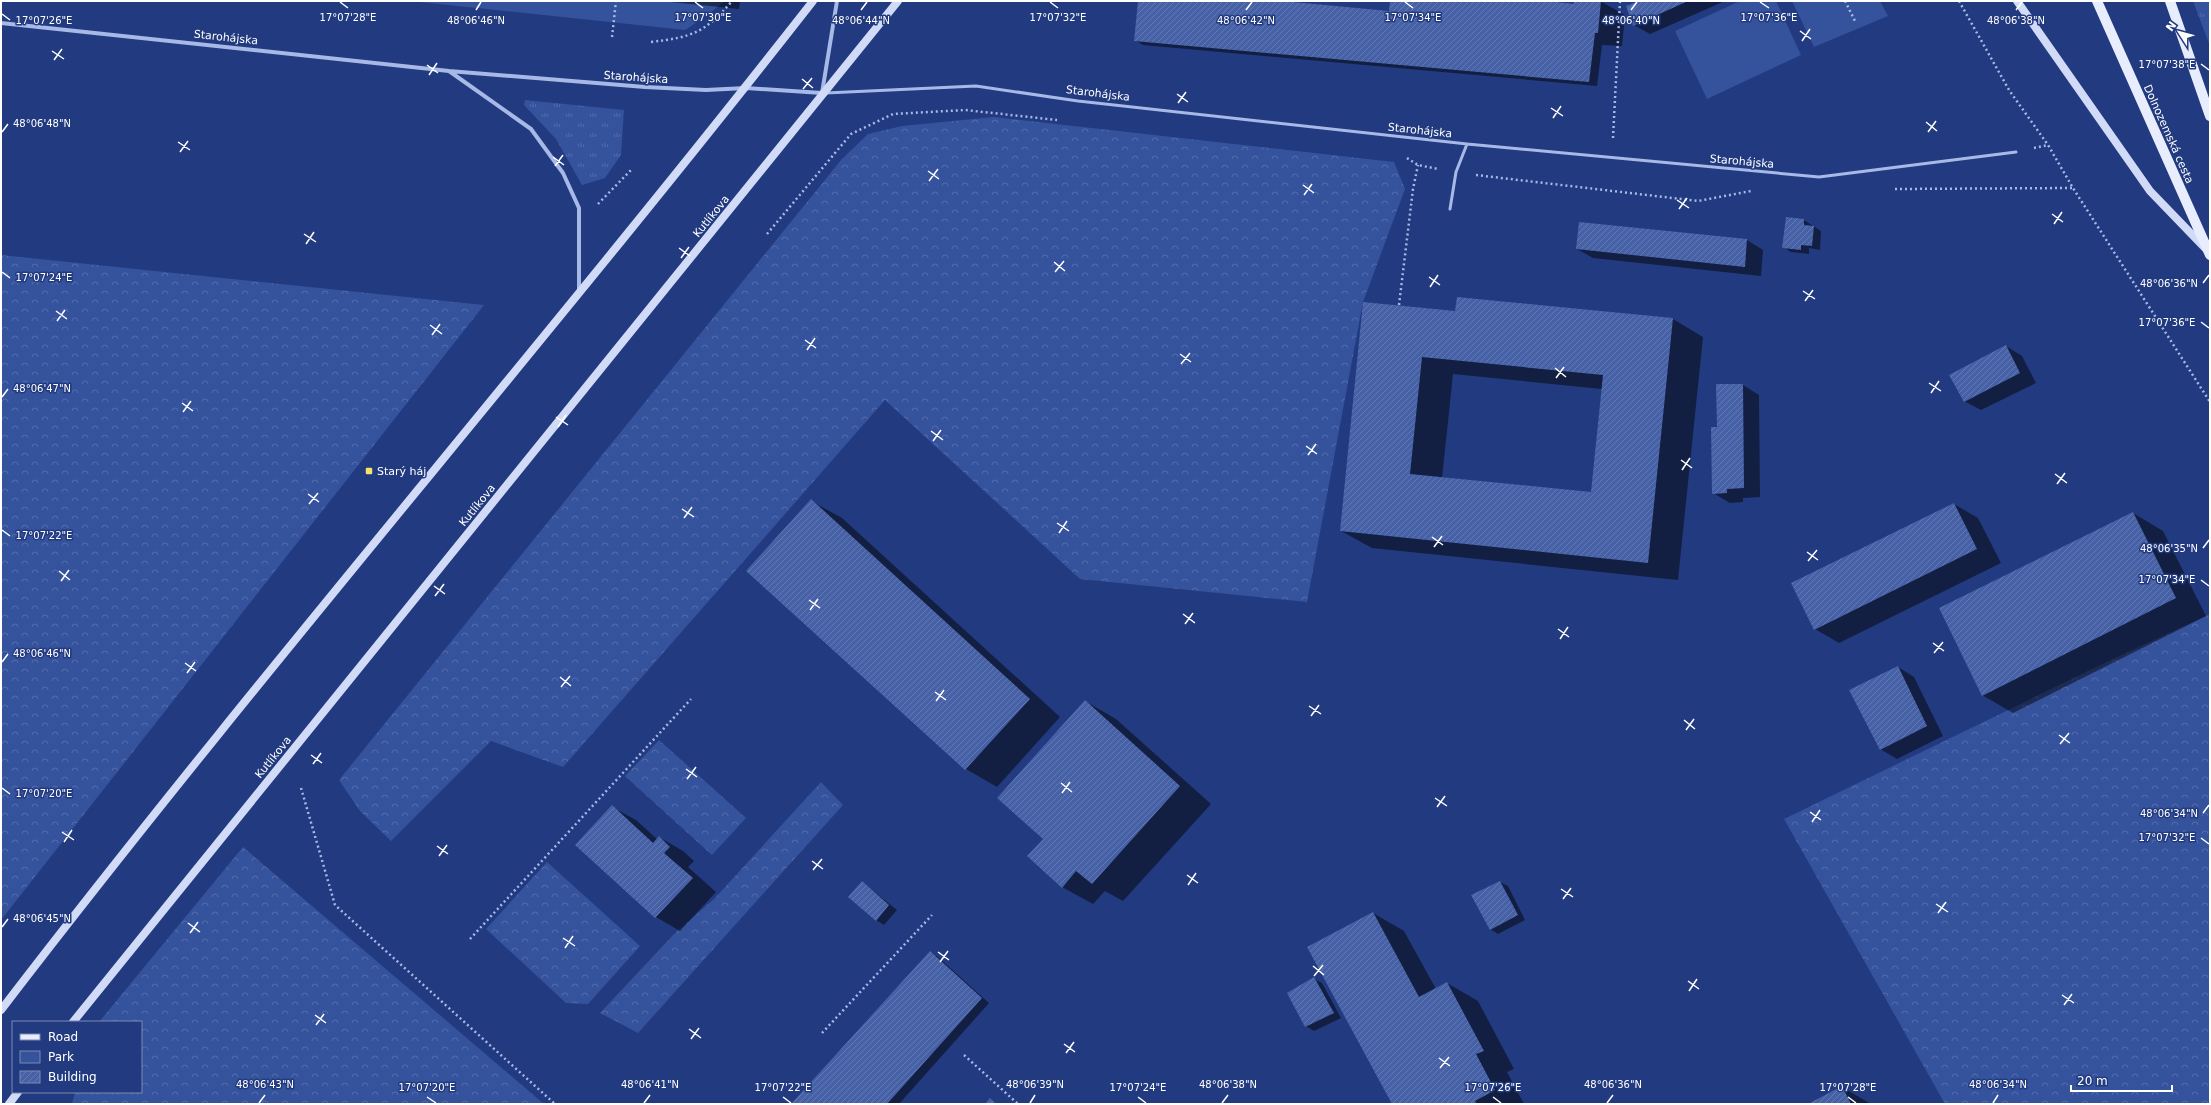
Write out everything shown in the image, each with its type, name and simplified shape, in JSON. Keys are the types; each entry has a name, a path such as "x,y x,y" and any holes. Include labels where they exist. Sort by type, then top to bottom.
{"main road":[{"path":"1,1010 343,580 746,88 813,1"},
{"name":"Kutlíkova","path":"74,1021 726,215 822,93 898,1"},
{"path":"2017,1 2150,191 2209,253"},
{"name":"Dolnozemská cesta","path":"2097,1 2209,253"},
{"path":"2170,1 2210,116"},
{"path":"9,1104 17,1093"}],"street":[{"path":"822,93 837,1"},
{"name":"Starohájska","path":"1,23 449,71 645,87 706,90 746,88 822,93"},
{"name":"Starohájska","path":"449,71 531,129 564,173 579,208 579,293"}],"lane":[{"name":"Starohájska","path":"822,93 872,93 976,86 1078,101 1467,144 1613,159 1818,177 2016,152"},
{"path":"1450,209 1456,172 1467,144"}],"path":[{"path":"612,37 616,1"},
{"path":"652,42 684,38 715,22 732,1"},
{"path":"1613,159 1620,1"},
{"path":"1846,1 1856,23"},
{"path":"1958,1 2009,90 2048,145 2073,188 2210,402"},
{"path":"768,234 851,134 893,114 965,110"},
{"path":"1399,305 1418,165"},
{"path":"596,205 631,170"},
{"path":"470,939 691,699"},
{"path":"301,788 335,905 555,1104"},
{"path":"822,1033 932,915"},
{"path":"964,1055 1018,1104"}],"green space":[{"path":"410,1 725,1 705,17 685,30"},
{"path":"1740,1 1776,1 1801,55 1707,99 1675,31"},
{"path":"1792,1 1880,1 1888,16 1814,47"},
{"path":"2193,1 2210,1 2210,46"},
{"path":"525,100 624,110 621,155 605,178 582,185 556,139 524,105"},
{"path":"994,117 1394,162 1405,189 1363,302 1307,602 1080,579 885,400 563,767 491,741 391,841 360,811 339,780 841,160 868,134 902,126"},
{"path":"1,255 484,305 1,920"},
{"path":"2210,614 2210,1104 1945,1104 1784,819 2115,658"},
{"path":"659,740 746,818 712,855 625,776"},
{"path":"821,782 843,805 638,1033 600,1013 674,934 715,898"},
{"path":"243,847 544,1104 72,1104 75,1093 142,1093 142,1021 100,1021"},
{"path":"547,862 640,946 588,1004 566,1003 486,929"}],"building":[{"path":"1138,1 1282,1 1389,11 1390,1 1548,1 1574,4 1574,1 1601,1 1598,33 1595,33 1589,82 1134,41"},
{"path":"1639,1 1688,1 1633,26 1626,6"},
{"path":"1786,217 1804,219 1804,225 1814,226 1812,246 1801,245 1801,250 1782,248"},
{"path":"1579,222 1747,239 1745,267 1576,249"},
{"path":"1457,297 1673,318 1648,563 1340,531 1363,302 1455,311","holes":["1422,357 1603,375 1591,492 1410,474"]},
{"path":"2006,345 2020,373 1964,402 1949,375"},
{"path":"1716,384 1743,384 1744,488 1727,489 1727,493 1712,494 1711,427 1717,427"},
{"path":"811,499 1030,699 965,770 746,571"},
{"path":"1954,503 1977,549 1814,630 1791,583"},
{"path":"2133,512 2176,598 1982,696 1939,608"},
{"path":"1898,666 1927,726 1880,750 1849,690"},
{"path":"1085,700 1180,786 1092,884 1076,871 1062,888 1027,856 1043,839 997,798"},
{"path":"612,805 653,843 659,836 670,847 664,853 693,878 655,918 575,845"},
{"path":"862,881 889,905 876,921 848,897"},
{"path":"1500,881 1518,915 1490,930 1471,895"},
{"path":"1373,912 1419,997 1447,982 1484,1051 1476,1054 1495,1090 1475,1101 1477,1104 1392,1104 1307,947"},
{"path":"930,951 982,998 887,1104 791,1104"},
{"path":"1314,977 1334,1013 1305,1027 1287,993"},
{"path":"1842,1086 1851,1104 1808,1104"},
{"path":"990,1098 996,1104 985,1104"}],"place":[{"name":"Starý háj","path":"369,471"}]}
